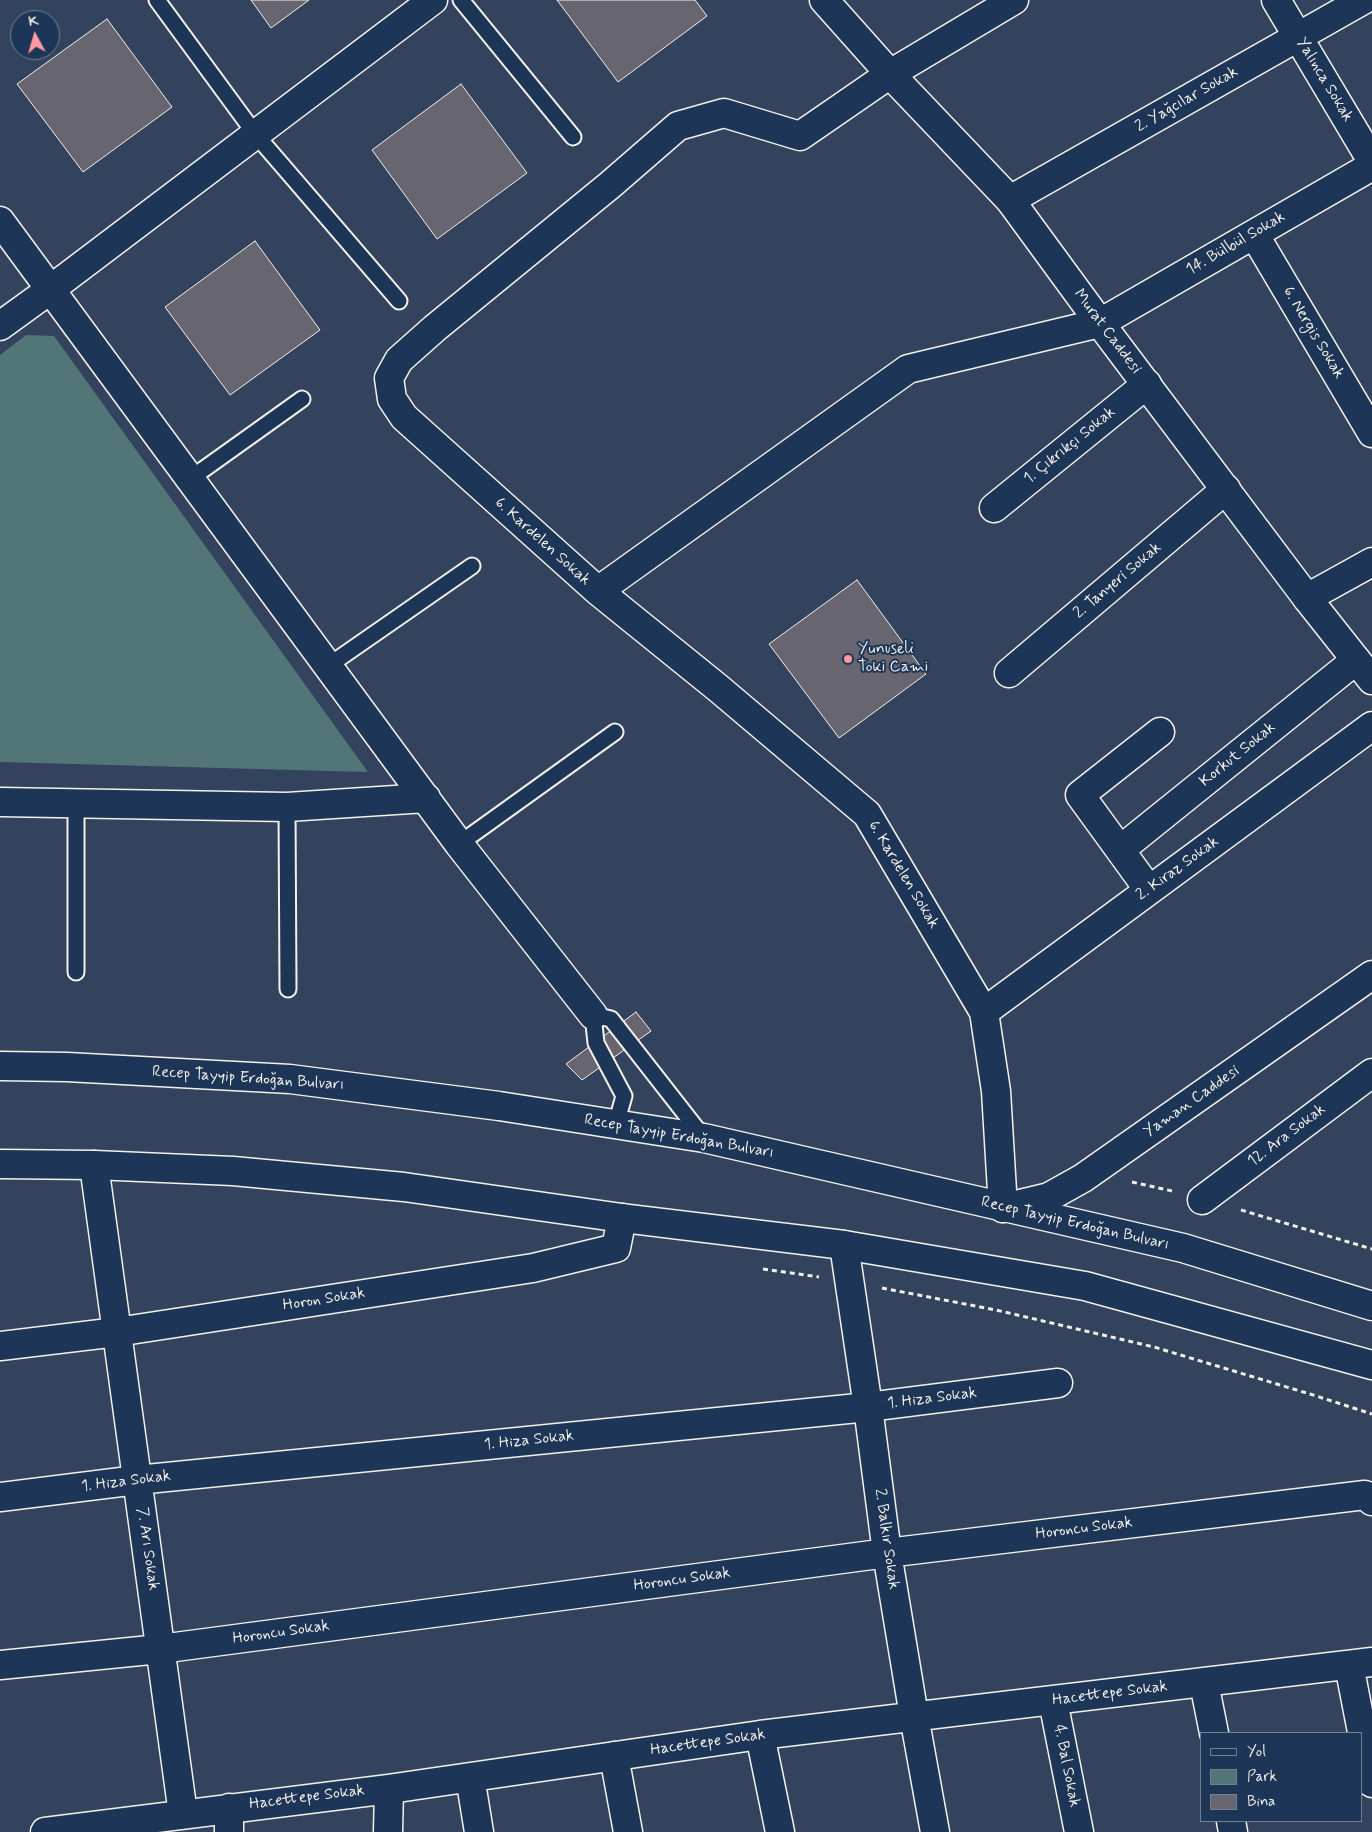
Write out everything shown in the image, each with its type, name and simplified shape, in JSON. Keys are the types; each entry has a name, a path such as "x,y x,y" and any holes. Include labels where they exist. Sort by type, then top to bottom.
{"street":[{"path":"0,326 51,290 433,0"},
{"name":"Murat Caddesi","path":"824,0 890,74 1010,200 1307,598 1364,670"},
{"path":"890,74 1014,0"},
{"name":"Yalınca Sokak","path":"1276,0 1372,161"},
{"name":"2. Yağcılar Sokak","path":"1010,200 1363,0"},
{"name":"6. Kardelen Sokak","path":"890,74 800,136 724,113 678,126 610,185 435,328 399,360 389,378 392,400 404,417 598,591 718,688 867,814 984,1012 996,1091 1003,1208"},
{"name":"14. Bülbül Sokak","path":"598,591 908,369 1100,323 1372,166"},
{"path":"0,221 459,844 593,1015"},
{"name":"6. Nergis Sokak","path":"1254,234 1372,433"},
{"name":"1. Çıkrıkçı Sokak","path":"994,508 1147,384"},
{"name":"2. Tanyeri Sokak","path":"1009,673 1226,489"},
{"path":"1307,598 1372,562"},
{"name":"Korkut Sokak","path":"1120,850 1364,670"},
{"name":"2. Kiraz Sokak","path":"984,1012 1372,726"},
{"path":"1149,890 1080,795 1160,732"},
{"path":"0,802 287,807 426,798"},
{"name":"Yaman Caddesi","path":"1003,1208 1049,1197 1083,1178 1372,975"},
{"name":"Recep Tayyip Erdoğan Bulvarı","path":"0,1066 68,1067 290,1079 499,1106 704,1138 1184,1248 1372,1306"},
{"name":"12. Ara Sokak","path":"1202,1200 1372,1073"},
{"path":"0,1164 94,1165 233,1171 404,1187 622,1218 844,1245 1085,1286 1372,1365"},
{"name":"7. Arı Sokak","path":"94,1165 183,1814"},
{"name":"Horon Sokak","path":"0,1346 117,1332 533,1268 616,1248 622,1218"},
{"name":"2. Balkır Sokak","path":"844,1245 887,1553 914,1716 936,1832"},
{"name":"1. Hiza Sokak","path":"0,1497 137,1480 868,1407 1058,1384"},
{"name":"Horoncu Sokak","path":"0,1665 160,1649 887,1553 1368,1498"},
{"path":"1360,1664 1372,1783"},
{"name":"Hacettepe Sokak","path":"55,1831 183,1814 229,1820 389,1789 760,1735 1360,1664"},
{"path":"1204,1682 1214,1732"},
{"name":"4. Bal Sokak","path":"1053,1700 1078,1832"},
{"path":"760,1735 780,1832"},
{"path":"614,1756 628,1832"},
{"path":"470,1777 479,1832"},
{"path":"388,1832 389,1789"}],"lane":[{"path":"157,0 256,135 399,301"},
{"path":"461,0 573,137"},
{"path":"190,479 302,400"},
{"path":"328,666 472,566"},
{"path":"459,844 615,732"},
{"path":"76,802 76,972"},
{"path":"287,807 288,989"},
{"path":"616,1124 624,1096 596,1043 593,1015 611,1018 704,1138"}],"green space":[{"path":"26,335 54,336 368,772 0,762 0,355"}],"building":[{"path":"251,0 309,0 271,28"},
{"path":"557,0 695,0 707,16 618,82"},
{"path":"107,19 172,107 83,172 17,84 50,60 60,60 60,53"},
{"path":"461,84 527,173 437,239 372,150"},
{"path":"255,241 320,330 230,395 165,307"},
{"name":"Yunuseli Toki Cami","path":"857,580 926,674 839,738 769,644"},
{"path":"636,1012 651,1031 582,1080 566,1064"}],"place":[{"name":"Yunuseli Toki Cami","path":"848,659"}]}
